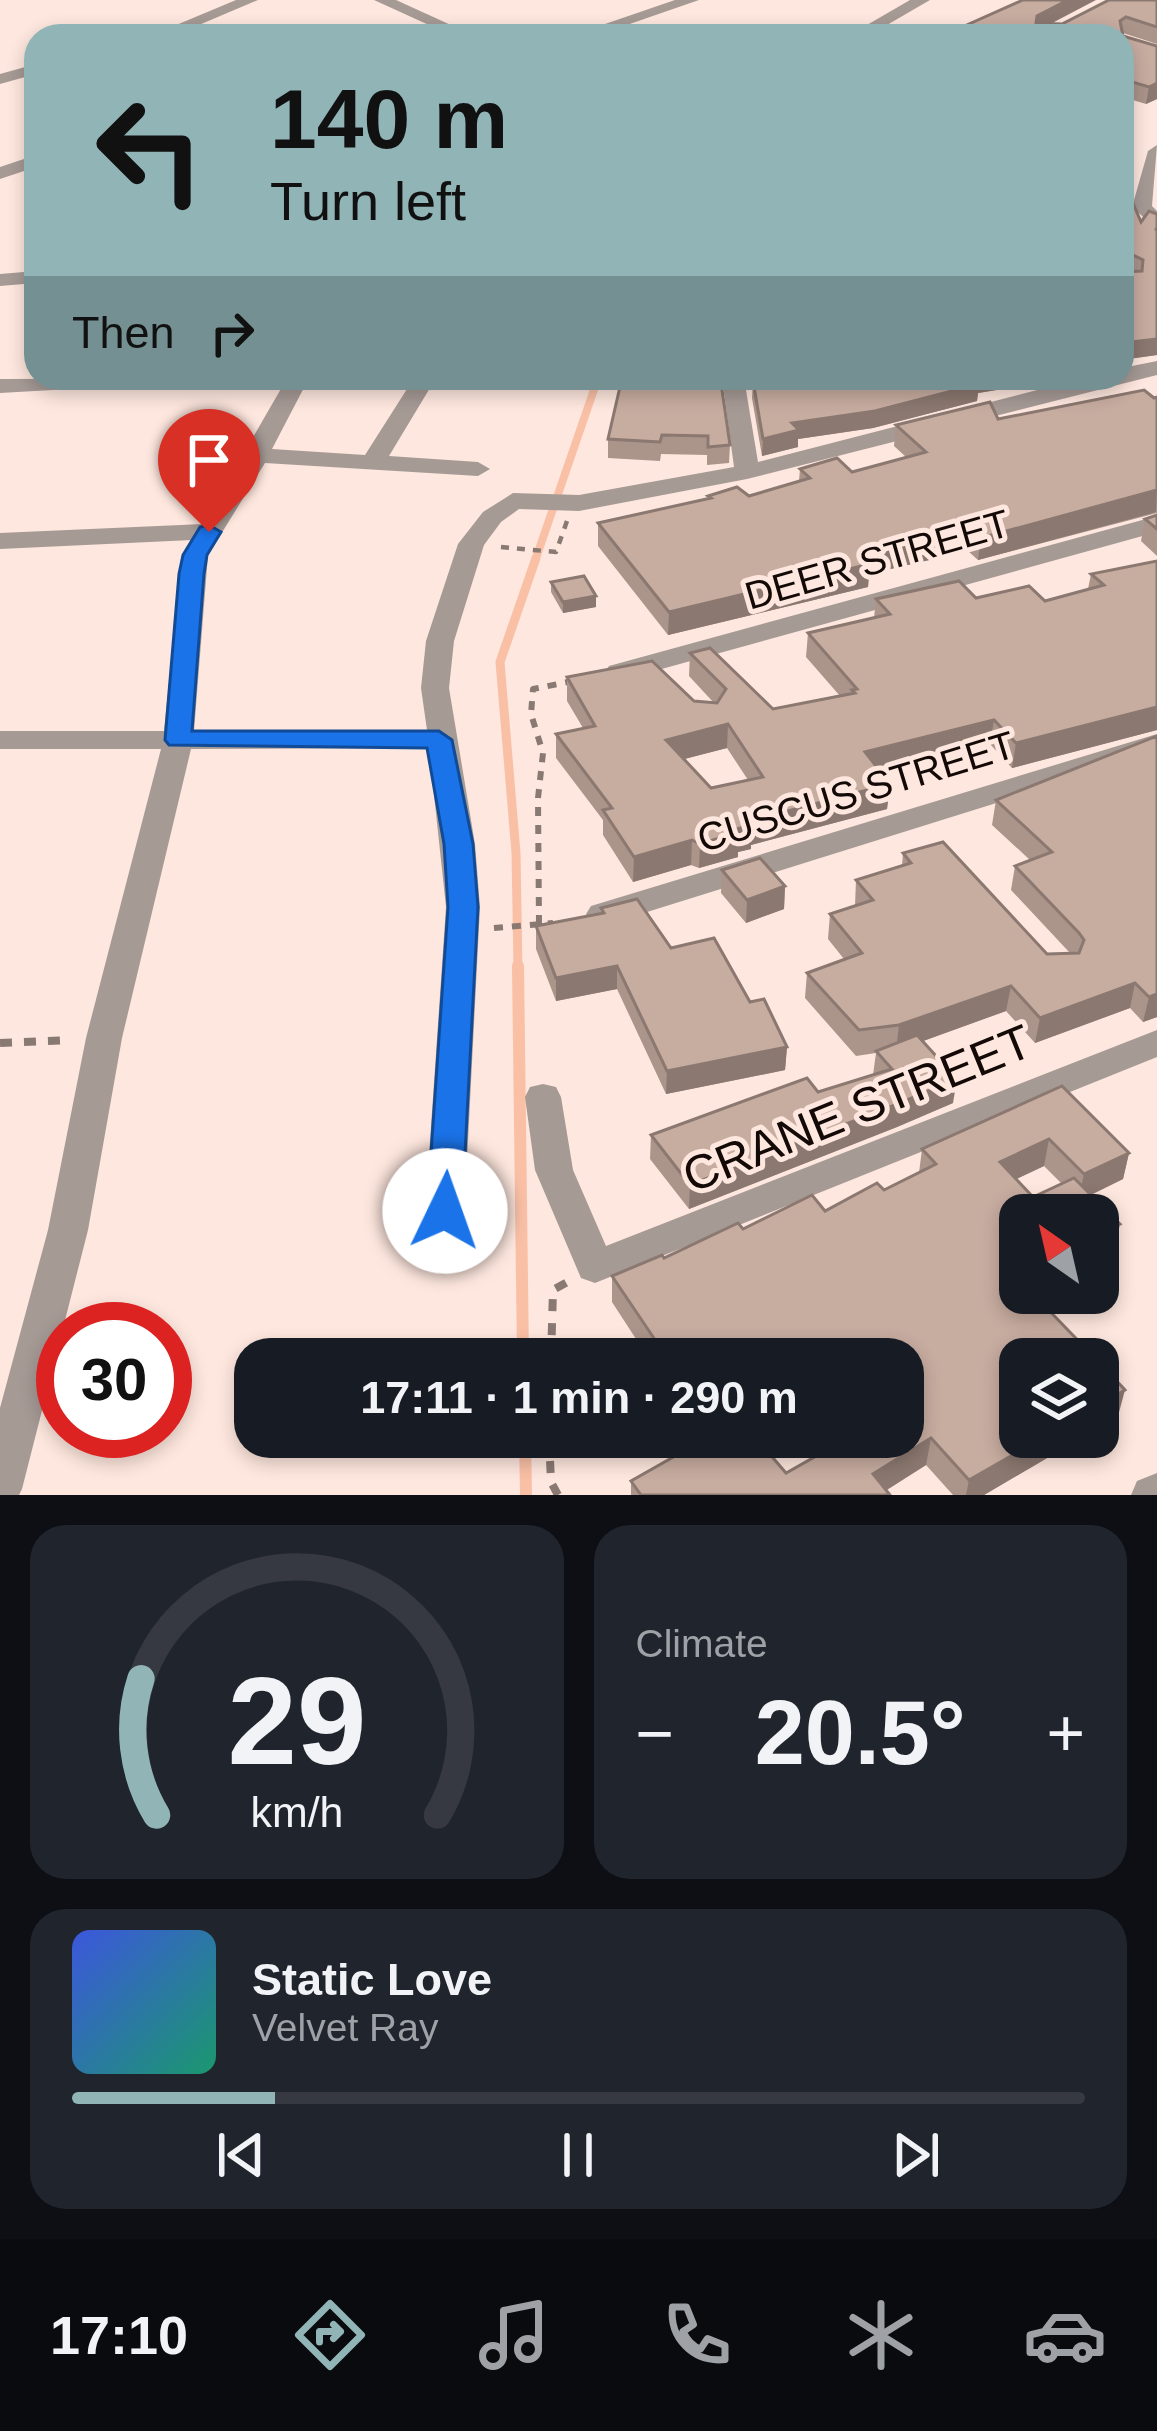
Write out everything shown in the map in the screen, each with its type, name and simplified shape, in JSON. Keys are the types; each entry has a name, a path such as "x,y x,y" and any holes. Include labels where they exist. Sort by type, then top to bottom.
{"street":[{"path":"189,24 250,0"},
{"path":"382,0 438,24"},
{"path":"616,24 691,0"},
{"path":"878,24 922,0"},
{"path":"1157,151 1142,207 1157,222"},
{"path":"0,1489 15,1379 68,1230 104,1038 178,740 195,555 291,390"},
{"path":"373,462 418,390"},
{"path":"735,390 747,472"},
{"path":"442,1258 463,907 434,688 440,641 471,544 501,507 526,500 575,503 747,472 1065,390"},
{"path":"256,455 478,469"},
{"name":"DEER STREET","path":"619,672 1157,524"},
{"path":"0,541 209,532"},
{"path":"652,662 679,689"},
{"path":"0,740 439,740"},
{"name":"CUSCUS STREET","path":"580,921 1157,743"},
{"path":"917,816 948,850"},
{"name":"CRANE STREET","path":"595,1267 1157,1042"},
{"path":"543,1097 554,1170 595,1267"}],"path":[{"path":"494,547 556,552"},
{"path":"539,924 538,798 543,753 531,715 533,689 619,672"},
{"path":"494,928 580,921"},
{"path":"0,1043 104,1038"},
{"path":"551,1338 553,1290 595,1267"},
{"path":"549,1458 551,1482 558,1495"}],"building":[{"path":"1023,0 1068,0 1037,16 1036,23 1062,24 969,24"},
{"path":"1109,0 1157,0 1157,27 1126,17 1062,24"},
{"path":"1134,39 1157,46 1157,83 1149,87 1134,82"},
{"path":"1134,206 1141,222 1149,211 1157,214 1157,339 1134,342 1134,271 1142,271 1143,260 1134,256"},
{"path":"619,390 722,390 730,445 708,447 708,436 662,435 660,442 608,439"},
{"path":"755,390 956,390 875,411 792,423 799,430 763,439"},
{"path":"1144,390 1157,397 1157,490 981,538 971,529 860,554 870,564 669,612 598,523 711,498 708,496 737,487 749,496 810,478 800,469 837,458 852,472 926,452 896,425 990,402 998,419"},
{"path":"1157,561 1157,707 1016,743 994,720 865,752 890,784 750,821 752,825 736,829 739,832 700,844 692,840 634,857 603,810 612,808 556,734 595,726 567,677 652,661 694,701 717,703 726,689 690,653 710,648 773,709 855,693 852,690 857,689 808,633 890,614 876,599 959,581 976,598 1029,586 1045,601 1104,585 1091,574","holes":["728,724 763,777 711,788 666,740"]},
{"path":"584,576 596,596 563,602 551,582"},
{"path":"1157,736 1157,994 1149,997 1135,983 1040,1018 1011,986 899,1025 859,1030 807,973 862,953 830,914 873,900 856,880 911,863 903,853 943,842 1047,954 1079,953 1084,940 1079,933 1015,866 1052,852 996,800"},
{"path":"760,858 785,886 747,900 722,870"},
{"path":"637,899 671,948 714,938 750,1002 764,999 787,1047 667,1071 617,966 556,978 536,926 604,913 601,908"},
{"path":"917,1035 957,1079 690,1185 651,1135 807,1078 818,1092 892,1069 876,1051"},
{"path":"1062,1086 1129,1153 1084,1174 1049,1139 1000,1162 1030,1194 999,1194 999,1314 1052,1314 1076,1338 999,1338 999,1458 1007,1458 969,1480 931,1438 924,1442 924,1338 654,1338 612,1276 738,1223 743,1229 812,1195 825,1211 877,1183 884,1190 936,1164 922,1149"},
{"path":"1074,1178 1090,1194 1039,1194"},
{"path":"672,1458 773,1458 786,1473 813,1458 899,1458 873,1474 890,1495 641,1495 631,1481"}],"waterway":[{"path":"535,561 594,390"},
{"path":"518,969 516,853 500,662 536,558"},
{"path":"518,966 523,1338"},
{"path":"525,1458 526,1495"}],"route":[{"path":"209,532 195,555 191,574 178,740 439,740 458,844 463,907 445,1211"}]}
